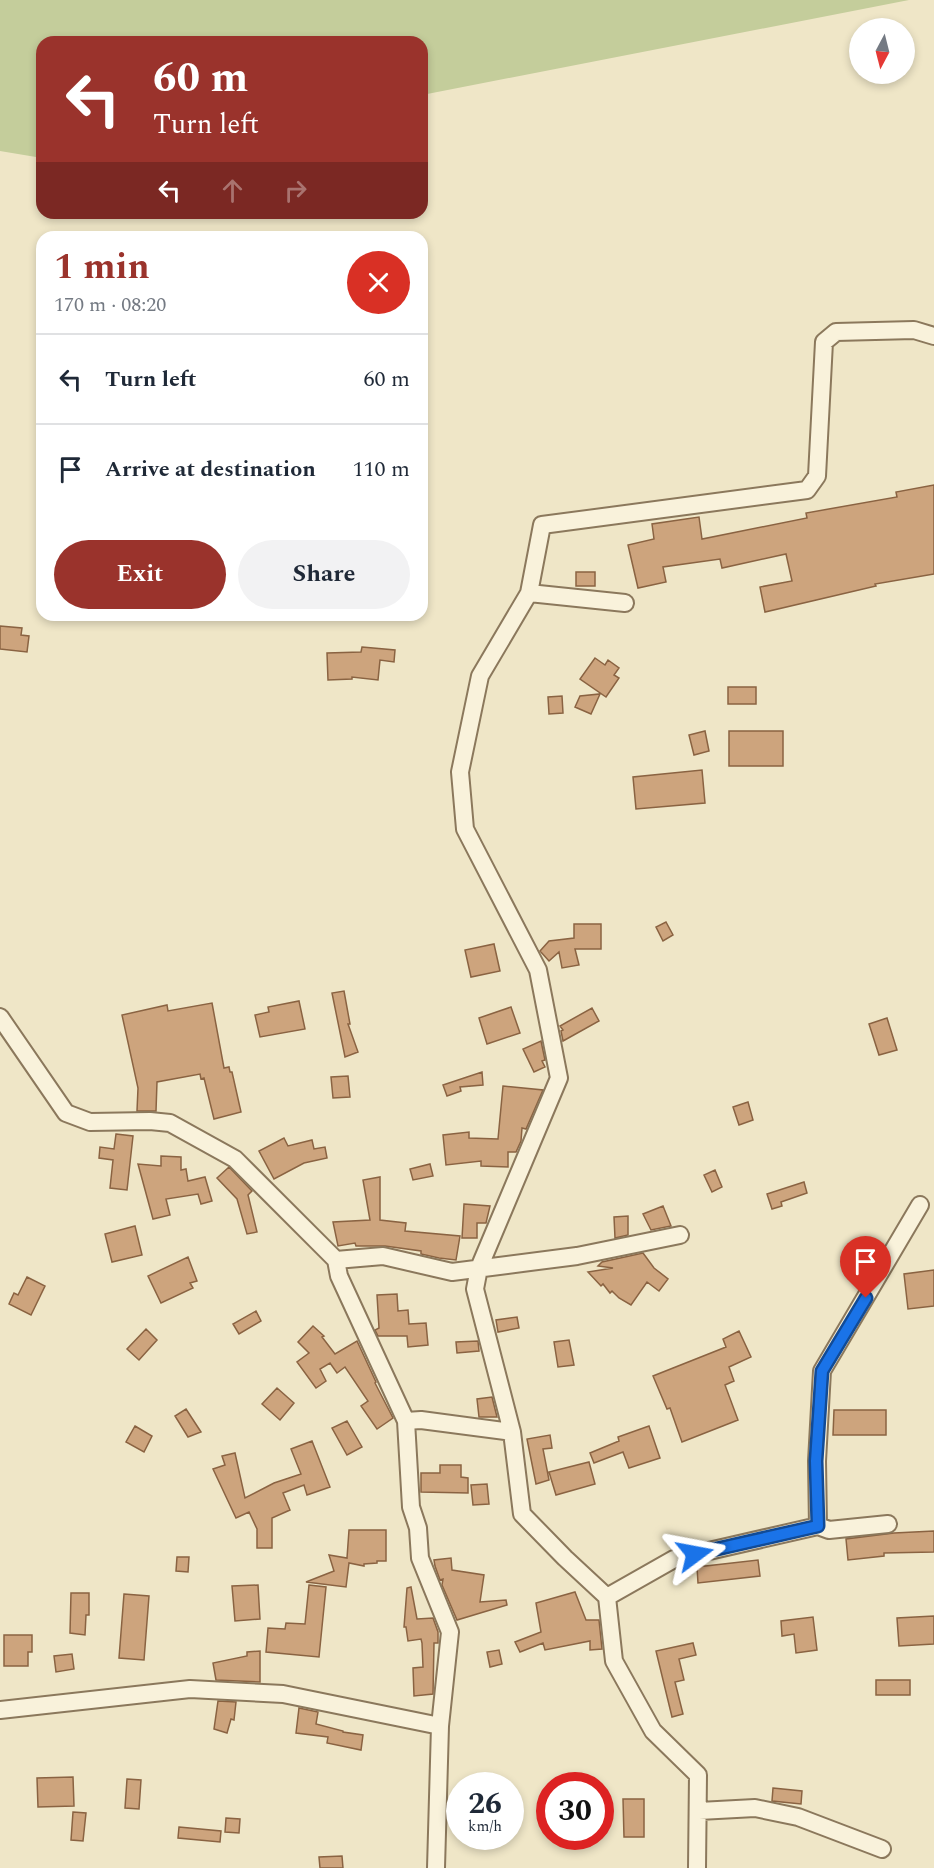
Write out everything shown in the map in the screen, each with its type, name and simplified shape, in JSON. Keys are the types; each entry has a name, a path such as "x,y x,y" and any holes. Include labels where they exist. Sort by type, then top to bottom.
{"street":[{"path":"697,1868 698,1775 653,1731 614,1661 607,1597 522,1514 512,1432 475,1289 479,1268 559,1078 538,970 465,830 460,772 480,676 529,593 542,525 807,490 817,476 824,342 836,332 914,330 934,336"},
{"path":"529,593 625,603"},
{"path":"0,1017 66,1113 90,1122 170,1123 235,1159 336,1260 339,1276 406,1421 411,1506 418,1528 420,1558 450,1632 440,1726 436,1868"},
{"path":"818,1526 816,1461 822,1371 920,1205"},
{"path":"336,1260 383,1256 452,1272 577,1256 680,1235"},
{"path":"406,1421 421,1420 512,1432"},
{"path":"607,1597 674,1559 818,1526 830,1530 888,1524"},
{"path":"0,1710 190,1689 283,1694 440,1726"},
{"path":"699,1810 755,1808 798,1817 882,1849"}],"green space":[{"path":"0,0 909,0 428,94 428,36 36,36 36,157 0,151"}],"building":[{"path":"934,485 934,574 875,584 876,586 765,612 760,587 792,581 786,554 722,568 720,559 663,567 666,582 638,588 628,545 654,539 652,524 699,517 702,539 807,518 806,513 897,497 896,492"},
{"path":"576,572 595,572 595,586 576,586"},
{"path":"0,626 22,628 21,635 29,636 27,652 0,649"},
{"path":"362,647 395,650 394,662 380,660 378,680 352,677 352,679 328,680 327,653 361,652"},
{"path":"595,658 605,665 608,660 619,668 614,675 619,678 606,697 580,679"},
{"path":"728,687 756,687 756,704 728,704"},
{"path":"600,694 591,714 575,707 580,696"},
{"path":"562,696 563,713 549,714 548,697"},
{"path":"705,731 709,751 694,755 689,735"},
{"path":"729,731 783,731 783,766 729,766"},
{"path":"702,770 705,803 636,809 633,777"},
{"path":"666,922 673,935 663,941 656,927"},
{"path":"574,924 601,924 601,949 575,949 579,965 562,968 559,952 549,961 540,951 549,941 574,938"},
{"path":"494,944 500,971 471,977 465,950"},
{"path":"344,991 350,1024 348,1024 358,1052 345,1057 332,993"},
{"path":"299,1001 305,1029 260,1037 255,1015 269,1012 268,1007"},
{"path":"212,1003 224,1068 229,1067 232,1072 241,1112 214,1119 204,1078 201,1079 200,1074 157,1082 156,1111 137,1111 138,1088 122,1015 167,1005 168,1011"},
{"path":"511,1007 520,1033 487,1044 479,1018"},
{"path":"592,1008 599,1021 563,1041 561,1031 563,1030 560,1026"},
{"path":"887,1018 897,1050 879,1055 869,1024"},
{"path":"541,1041 545,1060 542,1061 545,1067 534,1072 523,1049"},
{"path":"482,1072 483,1085 460,1087 461,1091 447,1096 443,1085"},
{"path":"348,1076 350,1097 333,1098 331,1077"},
{"path":"503,1086 543,1090 526,1129 522,1128 521,1141 516,1152 508,1152 508,1167 481,1166 481,1161 446,1165 443,1135 469,1132 469,1138 498,1139"},
{"path":"748,1102 753,1120 739,1125 733,1107"},
{"path":"116,1134 133,1136 127,1190 110,1188 113,1160 99,1158 100,1147 114,1149"},
{"path":"284,1138 288,1146 312,1140 314,1149 325,1147 327,1158 304,1163 274,1179 259,1151"},
{"path":"161,1156 181,1157 181,1170 186,1169 188,1181 205,1177 212,1201 201,1204 198,1194 166,1199 170,1215 153,1219 138,1164 161,1166"},
{"path":"430,1164 433,1176 413,1180 410,1169"},
{"path":"229,1167 252,1191 248,1195 257,1232 247,1234 237,1199 217,1178"},
{"path":"715,1170 722,1187 712,1192 704,1175"},
{"path":"380,1177 380,1220 406,1223 405,1231 460,1236 456,1260 421,1254 421,1251 385,1246 356,1246 355,1243 338,1246 333,1222 370,1220 363,1180"},
{"path":"804,1182 807,1193 781,1202 782,1206 772,1209 767,1194"},
{"path":"464,1204 490,1206 486,1223 477,1223 477,1238 462,1238"},
{"path":"663,1206 671,1226 651,1230 643,1214"},
{"path":"628,1216 628,1235 615,1238 614,1217"},
{"path":"135,1226 142,1255 112,1262 105,1234"},
{"path":"643,1253 654,1268 668,1279 659,1291 647,1282 631,1305 612,1291 610,1293 588,1272 613,1268 598,1266 602,1262"},
{"path":"188,1257 197,1281 190,1283 193,1288 161,1303 148,1276"},
{"path":"934,1270 934,1306 908,1309 904,1274"},
{"path":"27,1277 45,1286 31,1315 9,1304 14,1293 18,1295"},
{"path":"397,1294 398,1311 408,1310 409,1324 426,1323 428,1345 408,1347 407,1336 378,1336 375,1330 379,1328 377,1295"},
{"path":"256,1311 261,1321 239,1334 233,1324"},
{"path":"517,1317 519,1328 498,1332 496,1320"},
{"path":"313,1326 324,1336 322,1337 335,1354 357,1341 393,1418 377,1429 361,1406 368,1401 345,1367 337,1373 330,1363 320,1369 326,1381 316,1388 297,1362 309,1353 298,1342"},
{"path":"146,1329 157,1340 139,1360 127,1349"},
{"path":"739,1331 751,1357 729,1367 734,1381 725,1385 738,1420 682,1442 670,1408 667,1409 653,1376 726,1347 723,1339"},
{"path":"569,1340 574,1365 558,1367 554,1342"},
{"path":"478,1341 479,1351 457,1353 456,1342"},
{"path":"277,1388 294,1403 280,1420 262,1404"},
{"path":"492,1397 497,1417 479,1417 477,1399"},
{"path":"186,1409 201,1432 188,1437 175,1416"},
{"path":"834,1410 886,1410 886,1435 833,1435"},
{"path":"347,1421 362,1447 347,1455 332,1428"},
{"path":"135,1426 152,1436 144,1452 126,1442"},
{"path":"649,1426 660,1458 629,1468 623,1452 594,1463 590,1453 619,1441 618,1437"},
{"path":"550,1435 552,1448 543,1449 549,1480 536,1484 527,1439"},
{"path":"312,1441 330,1487 307,1495 304,1485 283,1493 290,1510 272,1518 272,1548 257,1548 257,1529 249,1512 236,1518 213,1469 225,1465 222,1456 235,1453 245,1498 274,1483 301,1474 291,1449"},
{"path":"589,1462 595,1484 556,1495 549,1472"},
{"path":"440,1465 461,1465 461,1477 468,1478 468,1493 421,1492 421,1473 440,1473"},
{"path":"487,1484 489,1504 473,1505 471,1485"},
{"path":"349,1530 386,1530 386,1561 377,1561 377,1563 364,1564 364,1566 349,1563 346,1587 306,1582 334,1571 329,1555 347,1558"},
{"path":"934,1531 934,1552 884,1553 884,1556 848,1560 846,1539"},
{"path":"177,1557 189,1557 188,1572 176,1571"},
{"path":"451,1558 452,1570 484,1575 480,1602 506,1600 507,1605 457,1620 434,1560"},
{"path":"758,1560 760,1576 698,1583 697,1567"},
{"path":"258,1585 260,1619 235,1621 232,1586"},
{"path":"309,1585 326,1587 319,1657 266,1652 268,1628 285,1629 286,1623 305,1624"},
{"path":"411,1587 417,1619 433,1618 438,1632 438,1643 434,1643 433,1694 414,1696 413,1668 423,1667 421,1639 408,1641 406,1627 404,1627 407,1588"},
{"path":"575,1592 586,1620 599,1620 602,1649 590,1650 590,1641 545,1650 543,1643 520,1652 515,1642 541,1632 536,1603"},
{"path":"71,1593 89,1593 89,1615 86,1615 85,1635 70,1633"},
{"path":"124,1594 149,1596 144,1660 119,1658"},
{"path":"934,1616 934,1644 899,1646 897,1618"},
{"path":"813,1617 817,1650 796,1653 794,1634 782,1636 781,1621"},
{"path":"4,1635 32,1635 32,1652 28,1652 28,1666 4,1666"},
{"path":"693,1643 696,1655 679,1659 684,1680 675,1682 683,1714 672,1717 656,1651"},
{"path":"499,1650 502,1664 490,1667 487,1652"},
{"path":"260,1651 260,1682 216,1680 213,1663 247,1656 247,1652"},
{"path":"72,1654 74,1669 56,1672 54,1656"},
{"path":"876,1680 910,1680 910,1695 876,1695"},
{"path":"218,1701 236,1702 234,1720 231,1719 227,1733 214,1729"},
{"path":"299,1708 318,1712 316,1724 363,1735 361,1750 327,1743 328,1737 296,1733"},
{"path":"73,1777 74,1806 38,1807 37,1778"},
{"path":"127,1779 141,1780 139,1809 125,1808"},
{"path":"773,1788 802,1791 801,1804 772,1801"},
{"path":"623,1799 644,1799 644,1837 624,1837"},
{"path":"73,1812 86,1813 83,1841 71,1840"},
{"path":"226,1818 240,1819 239,1833 225,1832"},
{"path":"179,1827 221,1831 220,1842 178,1838"},
{"path":"342,1856 343,1868 320,1868 319,1857"}],"route":[{"path":"695,1554 818,1526 816,1461 822,1371 866,1298"}]}
